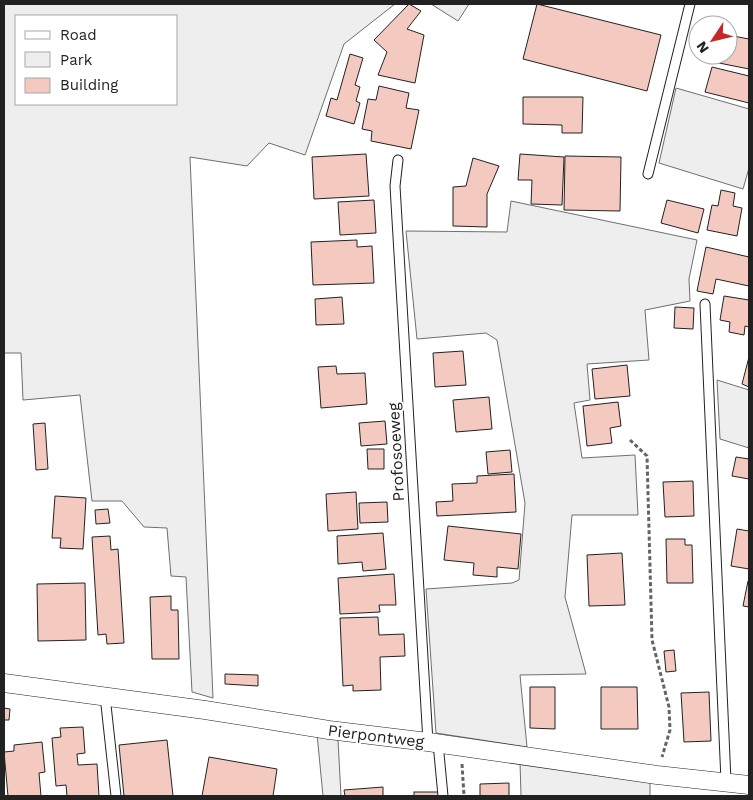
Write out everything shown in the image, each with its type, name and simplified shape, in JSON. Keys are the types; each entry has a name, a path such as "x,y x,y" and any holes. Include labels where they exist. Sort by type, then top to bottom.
{"street":[{"name":"Pierpontweg","path":"4,683 657,775 749,785"}],"lane":[{"path":"648,174 690,4"},
{"name":"Profosoeweg","path":"398,160 395,186 433,742 443,796"},
{"path":"705,304 726,781"},
{"path":"104,696 116,796"}],"path":[{"path":"630,440 647,456 652,640 669,707 670,730 657,775"},
{"path":"460,746 464,796"}],"green space":[{"path":"4,4 395,4 344,44 305,155 269,143 247,166 190,157 213,698 192,692 186,577 171,576 167,528 144,527 122,501 92,501 80,395 23,400 21,353 4,353"},
{"path":"431,4 469,4 458,21"},
{"path":"676,88 749,109 749,168 743,189 659,163"},
{"path":"511,201 697,240 689,279 690,301 645,310 649,360 587,364 590,400 574,403 582,458 635,455 638,515 572,515 565,597 586,674 520,675 527,747 436,733 426,589 512,583 519,580 525,503 497,340 486,333 417,339 406,231 507,232"},
{"path":"717,380 749,390 749,448 720,439"},
{"path":"317,734 338,740 341,796 323,796"},
{"path":"520,762 650,780 650,796 521,796"}],"building":[{"path":"409,4 421,11 407,29 424,35 415,83 378,75 387,52 374,40"},
{"path":"537,4 661,35 647,91 523,59"},
{"path":"738,37 749,39 749,69 729,65 738,65"},
{"path":"350,54 363,58 355,85 360,87 356,101 360,103 354,124 326,116 331,98 337,100"},
{"path":"712,67 749,76 749,103 705,92"},
{"path":"379,86 409,93 406,108 419,110 411,149 371,141 372,131 362,129 368,99 376,100"},
{"path":"523,97 583,97 582,133 562,133 562,125 523,124"},
{"path":"366,154 369,196 314,199 312,157"},
{"path":"520,154 564,157 562,205 531,204 532,180 518,180"},
{"path":"565,156 621,157 620,211 564,210"},
{"path":"473,158 499,166 487,194 487,227 453,226 453,187 466,186"},
{"path":"721,190 735,193 733,206 742,208 737,236 707,230 712,205 718,206"},
{"path":"374,200 376,233 340,235 338,202"},
{"path":"667,200 704,209 698,233 661,223"},
{"path":"357,240 357,247 372,246 374,283 313,285 311,242"},
{"path":"706,247 749,257 749,286 716,279 713,294 697,291"},
{"path":"724,296 749,300 749,327 745,326 744,335 729,332 730,322 720,320"},
{"path":"342,297 344,324 316,325 315,299"},
{"path":"675,307 694,308 693,329 674,328"},
{"path":"463,351 466,385 435,387 433,353"},
{"path":"749,357 749,387 742,384"},
{"path":"627,365 630,396 595,399 592,369"},
{"path":"336,366 337,374 365,373 367,404 321,408 318,367"},
{"path":"489,397 492,429 456,432 453,400"},
{"path":"618,402 621,426 610,428 612,443 587,446 583,406"},
{"path":"385,421 387,444 361,446 359,423"},
{"path":"45,423 48,469 36,470 33,424"},
{"path":"367,449 384,449 384,469 368,469"},
{"path":"510,450 512,472 488,474 486,452"},
{"path":"736,457 749,459 749,479 732,476"},
{"path":"514,474 516,512 437,516 436,502 453,501 452,484 477,483 477,476"},
{"path":"693,481 694,516 665,517 663,482"},
{"path":"356,492 358,529 328,531 326,494"},
{"path":"55,496 86,498 83,549 60,548 61,538 52,538"},
{"path":"387,502 388,522 360,523 359,503"},
{"path":"108,509 110,523 96,524 95,510"},
{"path":"448,526 521,534 518,569 497,567 497,577 473,575 474,563 444,560"},
{"path":"737,529 749,531 749,569 731,566"},
{"path":"383,533 386,569 363,571 362,562 338,564 337,536"},
{"path":"110,536 111,550 118,549 124,643 107,644 106,634 98,635 92,537"},
{"path":"666,539 685,539 685,545 692,545 693,583 667,583"},
{"path":"622,553 625,605 589,606 587,555"},
{"path":"394,574 396,605 379,605 380,612 340,614 338,578"},
{"path":"749,581 749,607 743,606"},
{"path":"85,583 86,640 38,641 37,584"},
{"path":"171,596 171,610 178,610 179,659 152,659 150,597"},
{"path":"378,617 379,635 404,634 405,656 380,657 381,690 353,691 353,685 343,686 340,618"},
{"path":"674,650 676,671 666,672 664,651"},
{"path":"225,674 258,675 258,686 225,684"},
{"path":"530,687 555,687 555,729 530,728"},
{"path":"601,687 637,687 638,729 601,729"},
{"path":"709,692 711,741 684,742 681,693"},
{"path":"4,708 10,709 9,720 4,720"},
{"path":"83,727 85,753 77,754 78,765 97,764 99,796 67,796 66,785 56,786 52,738 61,737 60,728"},
{"path":"167,740 173,796 124,796 119,745"},
{"path":"42,742 45,772 39,773 41,796 8,796 4,752 14,751 14,745"},
{"path":"209,757 277,769 273,796 202,796"},
{"path":"509,783 509,796 480,796 480,784"},
{"path":"383,787 383,796 345,796 344,790"},
{"path":"414,792 441,792 441,796 414,796"}]}
